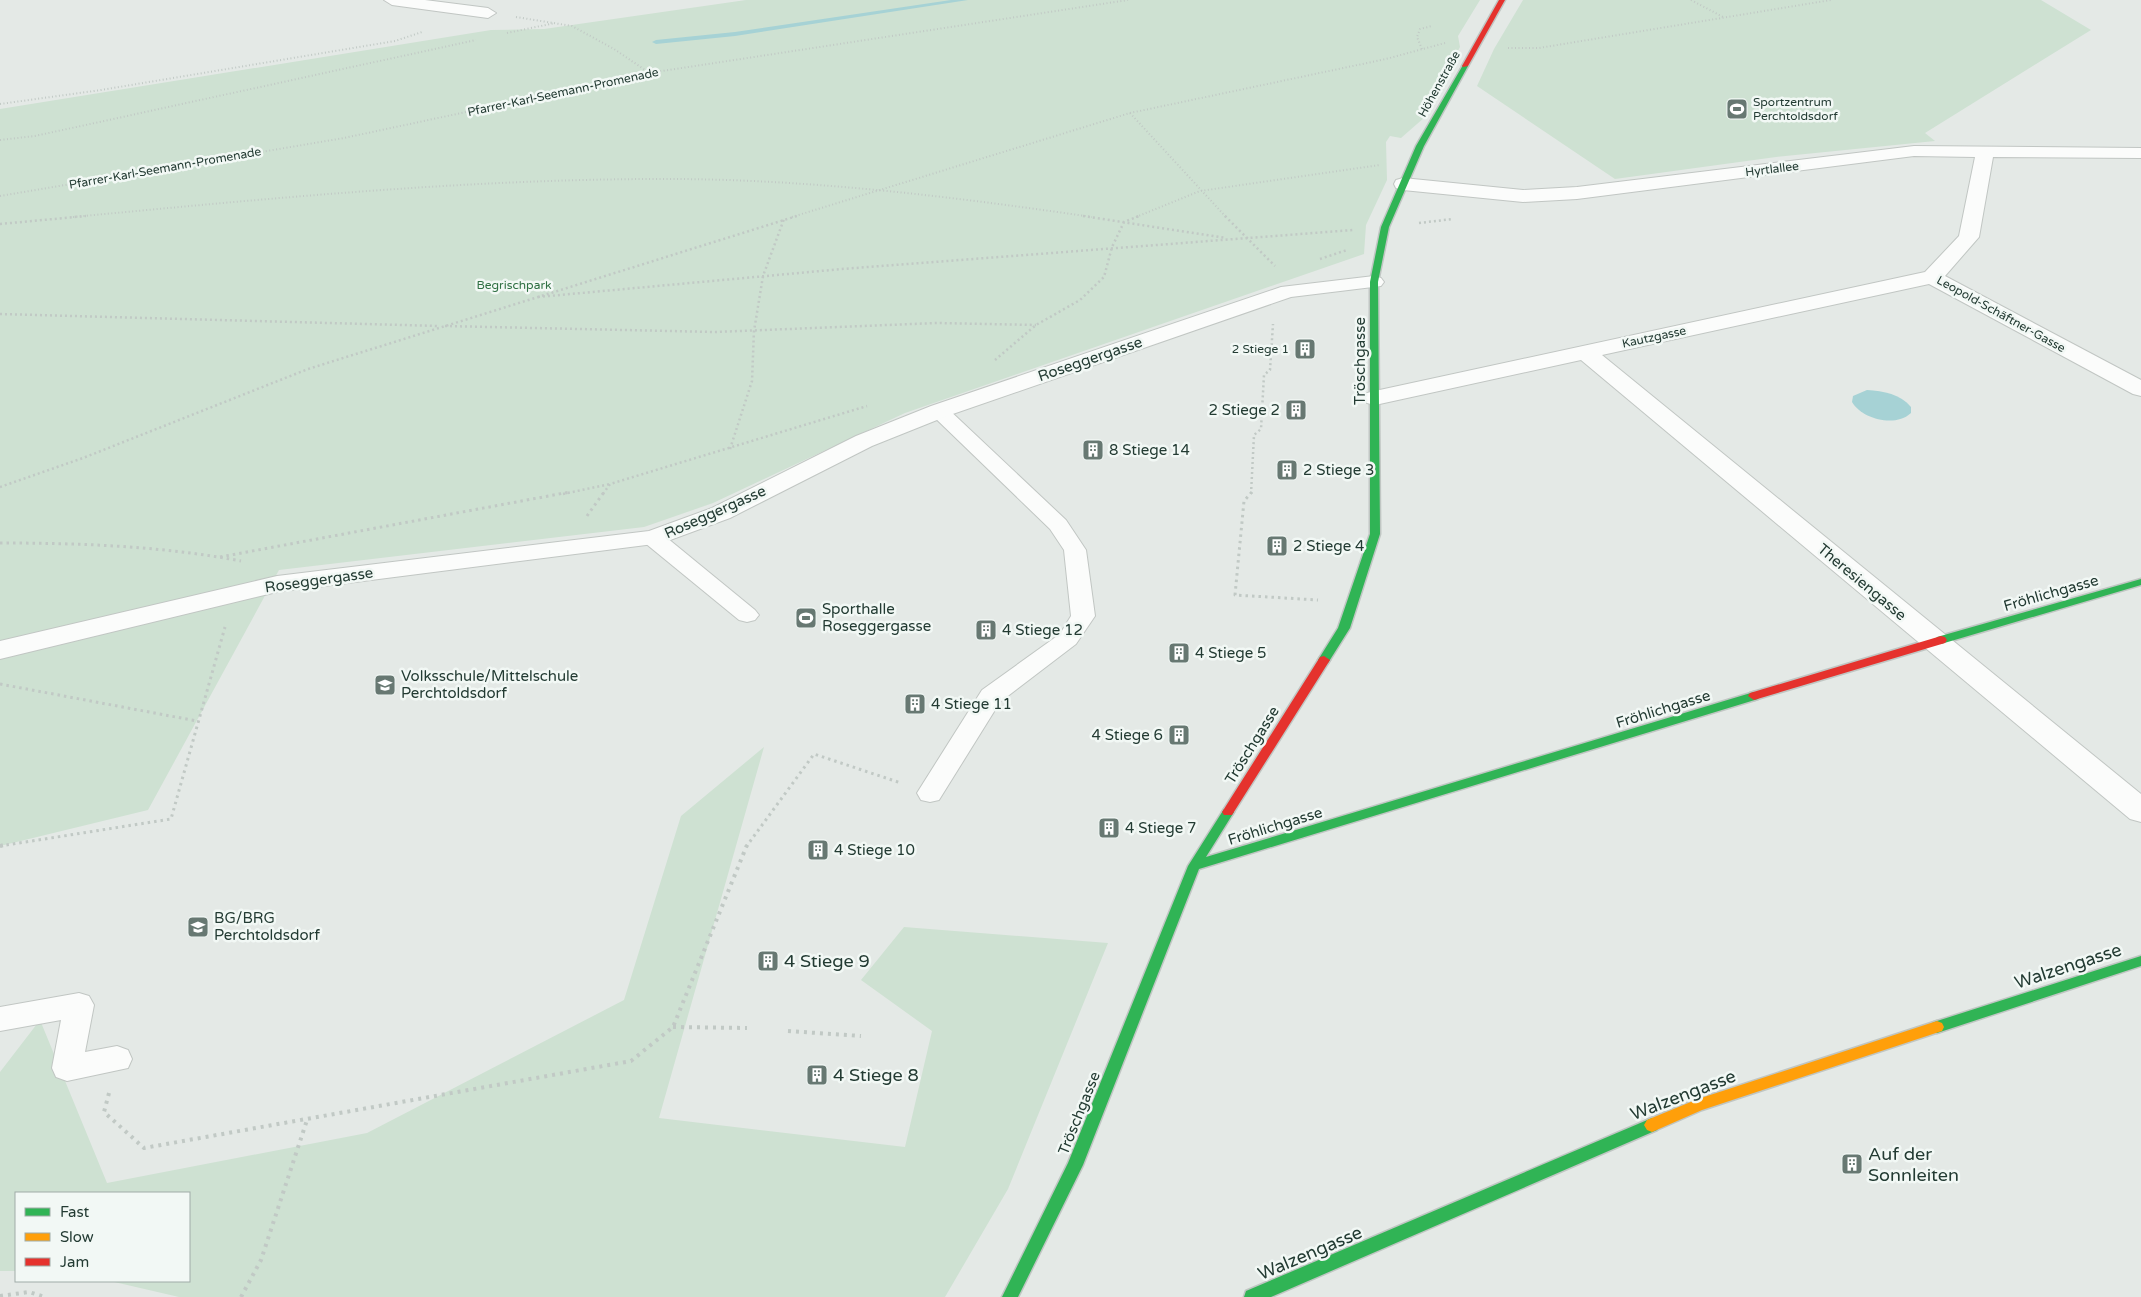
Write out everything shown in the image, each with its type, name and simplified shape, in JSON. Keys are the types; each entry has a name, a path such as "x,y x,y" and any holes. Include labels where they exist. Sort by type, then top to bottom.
{"street":[{"path":"392,0 488,13"},
{"name":"Höhenstraße","path":"1403,184 1414,160 1502,0"},
{"name":"Hyrtlallee","path":"1403,184 1523,196 1559,194 1914,151 2141,153"},
{"name":"Leopold-Schäftner-Gasse","path":"1985,151 1969,237 1932,277 2141,390"},
{"name":"Tröschgasse","path":"1010,1297 1075,1165 1194,866 1344,628 1375,534 1376,398 1374,282 1385,227 1403,184"},
{"name":"Kautzgasse","path":"1376,398 1932,277"},
{"name":"Roseggergasse","path":"0,650 277,584 653,538 721,513 864,441 939,411 1288,291 1374,282"},
{"name":"Theresiengasse","path":"1585,352 2141,811"},
{"name":"Fröhlichgasse","path":"1194,866 1934,642 2141,582"},
{"name":"Walzengasse","path":"1252,1297 1698,1105 2141,961"}],"lane":[{"path":"930,793 991,696 1068,640 1083,616 1076,550 1058,526 939,411"},
{"path":"653,538 747,615"},
{"path":"0,1019 79,1005 67,1068 117,1059"}],"path":[{"name":"Pfarrer-Karl-Seemann-Promenade","path":"0,196 344,138 649,73 1128,0"},
{"path":"1691,0 1723,17"},
{"path":"0,487 83,458 308,369 530,298 1130,113 1444,43 1474,49 1539,48 1831,0"},
{"path":"488,13 572,26 614,49 649,73"},
{"path":"507,33 555,23"},
{"path":"1422,49 1417,37 1420,29 1432,26"},
{"path":"0,104 101,90 395,41 422,32"},
{"path":"0,140 35,136 478,39"},
{"path":"1413,51 1417,54"},
{"path":"1130,113 1246,240 1281,271"},
{"path":"989,366 1036,325 1080,300 1104,277 1112,248 1124,222 1200,191 1414,160"},
{"path":"0,224 436,186 575,179 683,179 880,190 1246,240 1385,227"},
{"path":"730,449 752,381 754,331 763,276 784,219"},
{"path":"530,298 763,276 1233,239"},
{"path":"1316,260 1351,249"},
{"path":"1275,296 1270,370 1264,375 1261,429 1254,436 1252,492 1244,501 1235,595 1352,603"},
{"path":"0,314 443,326 754,331 937,323 1036,325"},
{"path":"220,557 610,484 876,403"},
{"path":"587,520 588,514 610,484"},
{"path":"0,544 50,542 198,552 244,562 242,592 198,721 171,818 0,846"},
{"path":"0,684 198,721"},
{"path":"117,1059 104,1112 144,1148 631,1061 673,1027 749,840 814,754 930,793"},
{"path":"673,1027 747,1028"},
{"path":"788,1031 861,1036"},
{"path":"241,1297 261,1260 307,1119"},
{"path":"0,1296 29,1292 45,1297"}],"green space":[{"name":"Begrischpark","path":"746,0 1480,0 1458,36 1460,47 1425,117 1401,138 1390,136 1386,142 1387,180 1366,225 1364,254 905,413 713,503 644,527 279,570 148,810 0,846 0,109 491,30 544,29"},
{"name":"Sportzentrum Perchtoldsdorf","path":"1523,0 2041,0 2091,30 1925,133 1935,141 1776,157 1615,179 1477,86 1494,49"},
{"path":"764,747 659,1118 905,1147 932,1031 861,980 904,927 1108,943 1008,1189 945,1297 179,1297 114,1282 190,1282 190,1192 15,1192 15,1271 0,1271 0,1072 40,1020 107,1183 367,1133 624,1000 681,816"}],"water":[{"path":"1867,390 1885,392 1897,396 1911,407 1911,413 1904,418 1888,421 1863,413 1852,402 1853,396"}],"waterway":[{"path":"656,42 735,34 965,0"}],"traffic: fast":[{"path":"1324,660 1344,628 1375,534 1374,282 1385,227 1420,146 1465,66"},
{"path":"1941,640 2141,582"},
{"path":"1194,866 1754,696"},
{"path":"1010,1297 1075,1165 1194,866 1228,812"},
{"path":"1937,1027 2141,961"},
{"path":"1252,1297 1652,1125"}],"traffic: slow":[{"path":"1652,1125 1698,1105 1937,1027"}],"traffic: jam":[{"path":"1465,66 1502,0"},
{"path":"1754,696 1941,640"},
{"path":"1228,812 1324,660"}],"place":[{"name":"Sportzentrum Perchtoldsdorf","path":"1737,109"},
{"name":"2 Stiege 1","path":"1305,349"},
{"name":"2 Stiege 2","path":"1296,410"},
{"name":"8 Stiege 14","path":"1093,450"},
{"name":"2 Stiege 3","path":"1287,470"},
{"name":"2 Stiege 4","path":"1277,546"},
{"name":"Sporthalle Roseggergasse","path":"806,618"},
{"name":"4 Stiege 12","path":"986,630"},
{"name":"4 Stiege 5","path":"1179,653"},
{"name":"Volksschule/Mittelschule Perchtoldsdorf","path":"385,685"},
{"name":"4 Stiege 11","path":"915,704"},
{"name":"4 Stiege 6","path":"1179,735"},
{"name":"4 Stiege 7","path":"1109,828"},
{"name":"4 Stiege 10","path":"818,850"},
{"name":"BG/BRG Perchtoldsdorf","path":"198,927"},
{"name":"4 Stiege 9","path":"768,961"},
{"name":"4 Stiege 8","path":"817,1075"},
{"name":"Auf der Sonnleiten","path":"1852,1164"}]}
